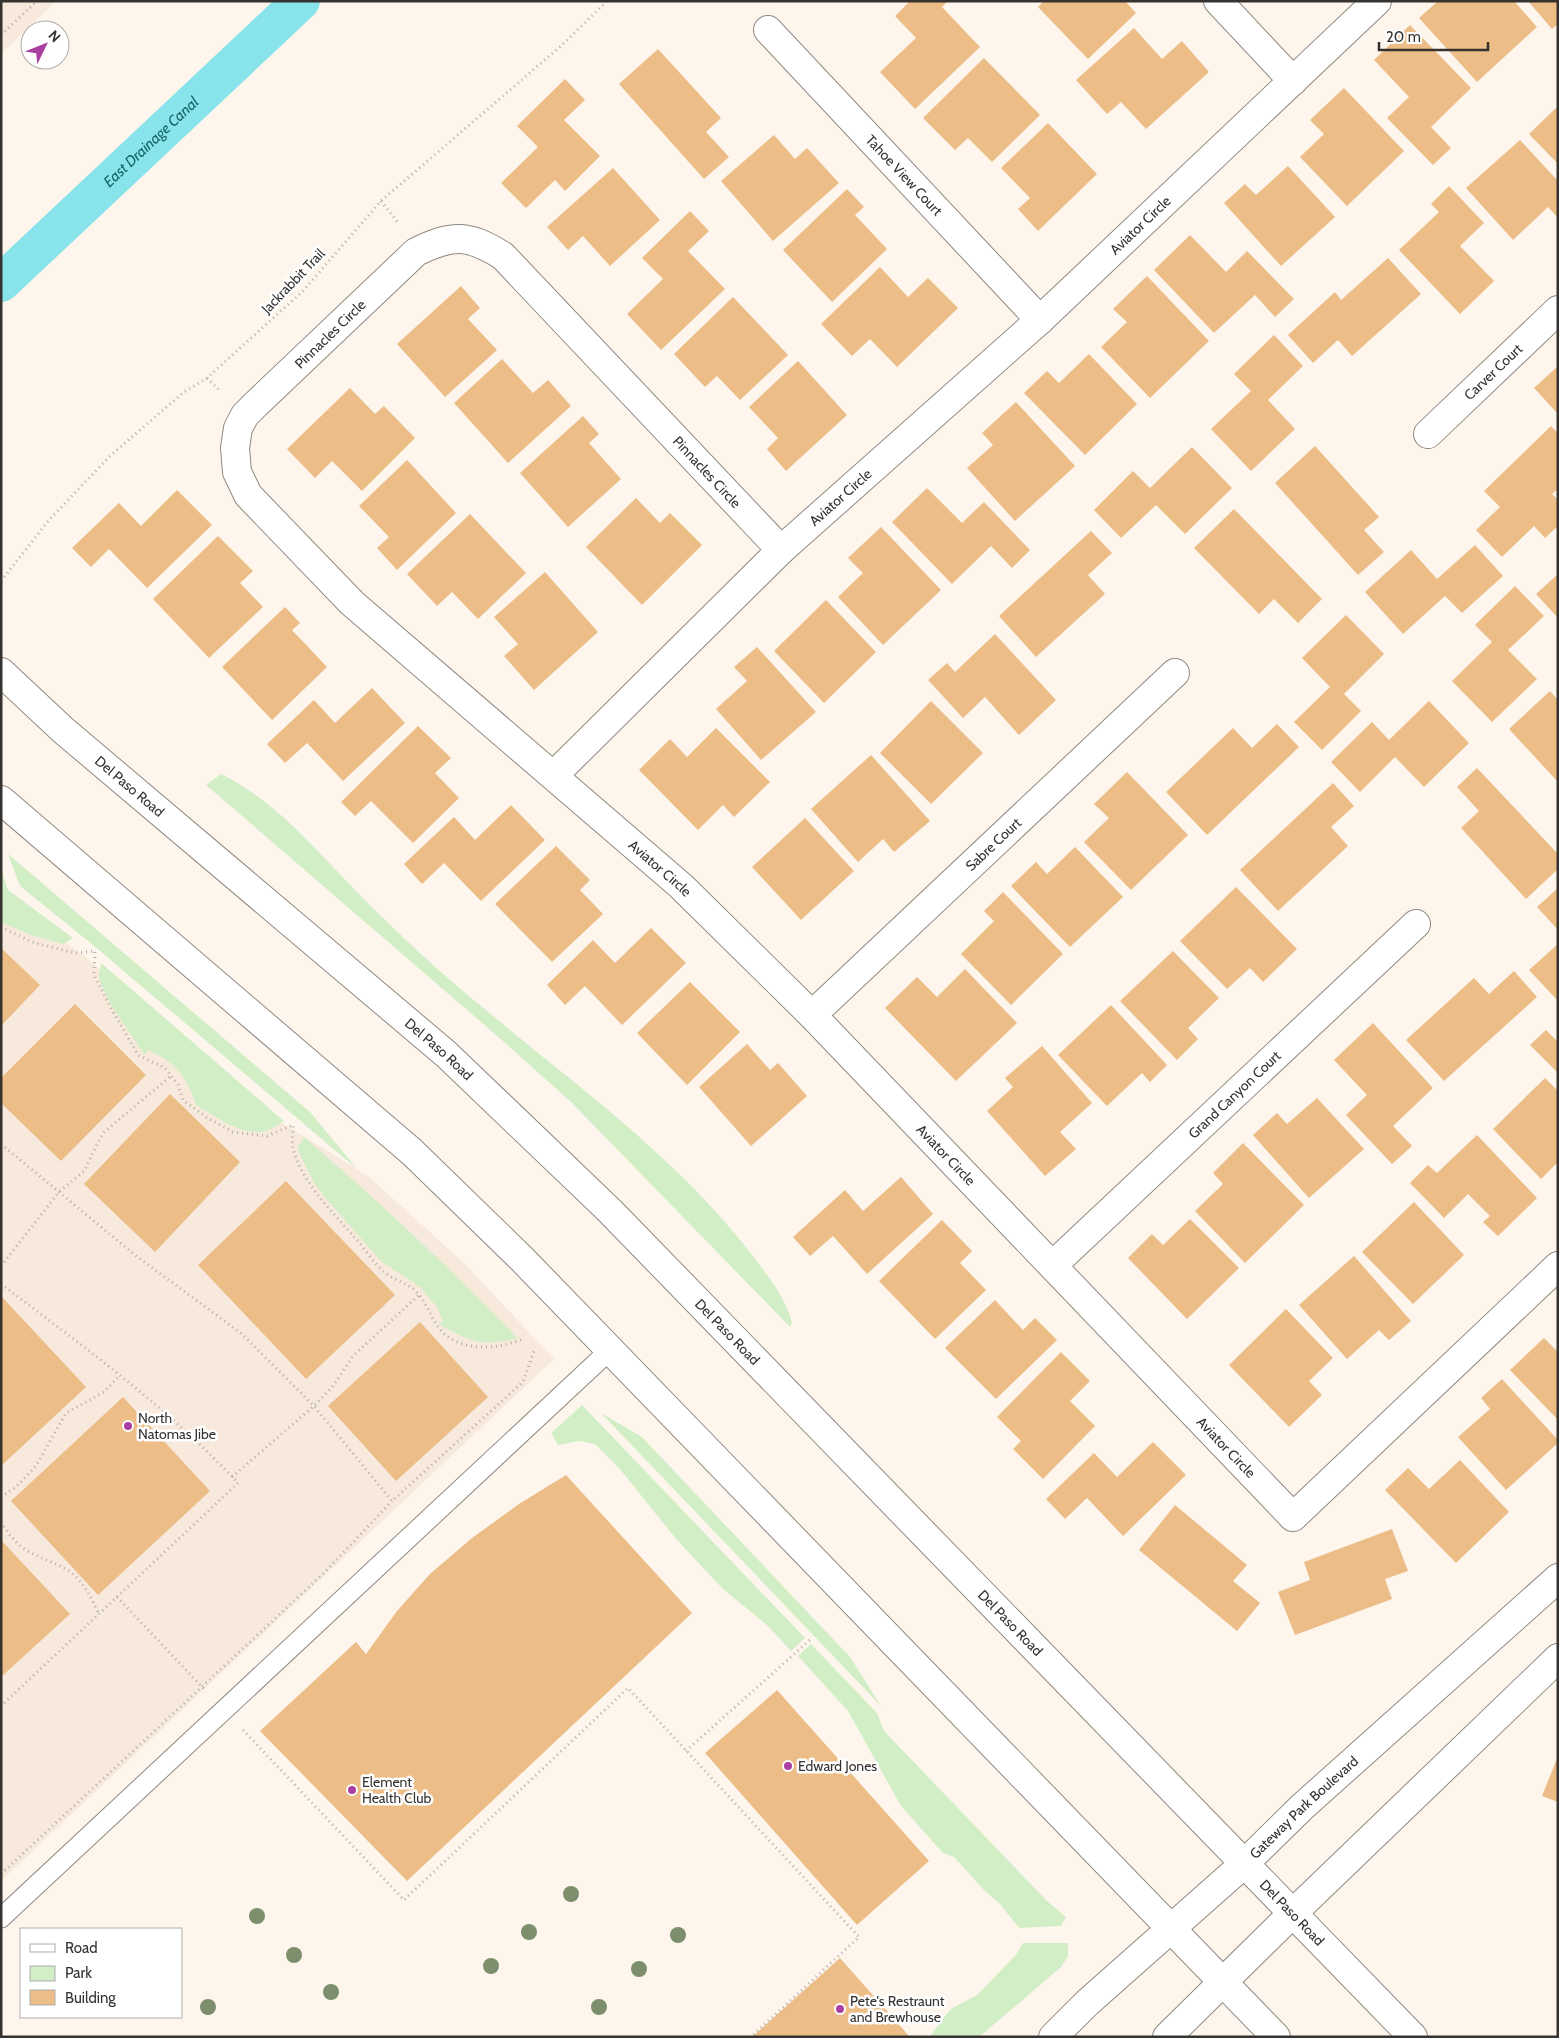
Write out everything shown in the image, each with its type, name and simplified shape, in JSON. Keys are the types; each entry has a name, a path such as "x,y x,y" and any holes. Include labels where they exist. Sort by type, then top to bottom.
{"street":[{"path":"1218,1 1293,81"},
{"name":"Aviator Circle","path":"1377,1 1040,320 781,550 554,775 681,886 812,1016 1293,1517 1558,1266"},
{"name":"Tahoe View Court","path":"768,30 1040,320"},
{"name":"Pinnacles Circle","path":"554,775 352,603 248,495 237,472 235,448 238,428 245,415 256,404 416,252 437,241 460,238 482,243 503,256 781,550"},
{"name":"Carver Court","path":"1428,434 1558,310"},
{"name":"Del Paso Road","path":"1,672 63,730 446,1054 610,1211 1413,2037"},
{"name":"Sabre Court","path":"812,1016 1175,673"},
{"path":"1,800 412,1152 522,1259 1276,2037"},
{"name":"Grand Canyon Court","path":"1053,1265 1416,924"},
{"name":"Gateway Park Boulevard","path":"1053,2037 1087,2003 1245,1863 1302,1807 1558,1578"},
{"path":"1167,2037 1558,1658"}],"lane":[{"path":"1,1918 610,1350"}],"path":[{"path":"1,35 37,1"},
{"name":"Jackrabbit Trail","path":"1,581 49,520 110,456 184,392 207,378 303,291 381,201 561,46 607,1"},
{"path":"381,201 401,226"},
{"path":"207,378 224,395"},
{"path":"1,927 32,942 66,951 75,953 95,951 94,975 110,1008 138,1055 165,1068 178,1085 183,1100 206,1117 233,1132 267,1136 293,1125 293,1151 308,1180 324,1204 384,1272 411,1287 419,1295 435,1325 453,1340 491,1348 508,1345 522,1339"},
{"path":"1,1266 59,1192 84,1171 103,1133 171,1076"},
{"path":"1,1144 135,1255 242,1334 314,1406 392,1501"},
{"path":"1,1284 120,1375 198,1442 238,1483 1,1706"},
{"path":"232,1477 314,1406 333,1386 353,1356 419,1295"},
{"path":"1,1874 324,1572 392,1501 522,1382 534,1351"},
{"path":"1,1497 16,1487 36,1466 66,1413 104,1392 120,1375"},
{"path":"1,1522 10,1536 26,1550 58,1564 74,1576 89,1592 99,1614"},
{"path":"117,1597 404,1900 628,1688 859,1937 751,2037"},
{"path":"686,1751 811,1639"}],"shaded area":[{"path":"1,1 56,1 36,20 20,20 20,36 1,54"},
{"path":"1,895 87,958 260,1109 368,1176 465,1264 554,1359 1,1881"}],"green space":[{"path":"221,774 261,799 279,814 376,911 461,990 591,1096 674,1169 713,1209 749,1251 785,1303 792,1323 790,1327 571,1102 206,785"},
{"path":"8,854 310,1112 357,1169 93,945 20,886"},
{"path":"1,869 8,890 73,938 63,944 31,935 1,922"},
{"path":"101,963 284,1121 271,1129 251,1132 232,1126 196,1105 179,1071 157,1054 147,1050 145,1055 126,1027 111,1004 101,983 99,975"},
{"path":"304,1137 413,1235 517,1338 494,1342 476,1341 458,1335 439,1324 443,1321 437,1307 419,1286 382,1262 328,1201 313,1181 297,1148"},
{"path":"582,1405 805,1638 791,1651 769,1627 723,1589 677,1540 619,1468 595,1444 579,1441 558,1445 551,1433"},
{"path":"601,1413 642,1437 850,1657 881,1706"},
{"path":"811,1644 877,1713 884,1731 1046,1900 1066,1917 1061,1926 1019,1928 1000,1904 985,1891 954,1857 943,1853 901,1806 848,1711 798,1656"},
{"path":"1023,1943 1068,1943 1068,1956 1061,1967 979,2037 930,2037 951,2009 977,1995 1016,1955"}],"building":[{"path":"910,1 948,1 942,7 980,47 915,109 880,72 916,38 895,16"},
{"path":"1044,1 1125,1 1136,13 1088,59 1038,7"},
{"path":"1438,1 1514,1 1537,27 1477,82 1419,18"},
{"path":"1528,1 1558,1 1558,24 1552,29"},
{"path":"1410,25 1471,88 1431,127 1451,148 1433,165 1387,118 1409,97 1374,60"},
{"path":"1134,28 1162,59 1182,41 1209,72 1146,129 1121,102 1107,114 1076,80"},
{"path":"658,49 721,118 706,132 729,157 704,179 619,84"},
{"path":"984,58 1040,115 992,162 968,138 955,150 923,118"},
{"path":"565,79 585,100 564,120 600,156 565,191 555,180 526,208 501,183 538,147 517,126"},
{"path":"1344,88 1404,151 1347,206 1300,157 1324,134 1310,120"},
{"path":"1558,106 1558,164 1529,134"},
{"path":"1048,123 1097,174 1038,231 1018,209 1030,198 1001,168"},
{"path":"774,135 795,159 807,148 839,183 773,241 721,181"},
{"path":"1520,140 1558,181 1558,218 1548,207 1513,240 1466,188"},
{"path":"1288,166 1335,217 1281,266 1224,203 1245,184 1256,195"},
{"path":"613,168 660,220 610,266 583,236 568,250 547,227"},
{"path":"1449,186 1484,223 1460,246 1494,281 1460,314 1399,250 1439,212 1431,204"},
{"path":"847,189 864,207 855,215 887,249 832,302 783,250"},
{"path":"690,211 709,231 688,251 725,289 661,350 627,314 663,279 642,258"},
{"path":"1190,235 1226,272 1247,251 1294,299 1275,317 1255,295 1214,333 1154,270"},
{"path":"1388,258 1421,294 1352,356 1338,340 1313,363 1288,335 1335,292 1341,300"},
{"path":"880,267 908,297 928,278 958,308 897,367 870,339 852,356 821,324"},
{"path":"1147,276 1209,341 1150,398 1101,347 1127,322 1113,309"},
{"path":"461,286 480,308 468,319 497,350 445,397 397,344"},
{"path":"733,297 788,355 740,400 717,376 705,387 674,354"},
{"path":"1274,335 1303,366 1268,400 1295,429 1251,471 1211,429 1251,391 1234,374"},
{"path":"1089,354 1137,404 1085,455 1024,393 1047,371 1059,383"},
{"path":"502,359 533,393 548,380 571,406 508,463 454,403"},
{"path":"798,361 847,415 786,471 767,449 778,438 749,407"},
{"path":"1558,366 1558,414 1534,388"},
{"path":"350,388 375,414 384,406 415,438 362,491 332,461 315,478 287,449"},
{"path":"1016,402 1075,466 1015,521 967,468 993,445 982,433"},
{"path":"583,416 599,434 589,443 621,479 568,527 520,473"},
{"path":"1551,426 1558,433 1558,489 1552,494 1558,500 1558,526 1545,538 1534,526 1502,557 1476,530 1500,507 1484,491"},
{"path":"1315,446 1379,517 1364,530 1384,552 1358,575 1275,483"},
{"path":"1192,447 1232,488 1185,534 1156,505 1121,538 1094,510 1133,471 1150,488"},
{"path":"407,460 456,513 397,570 377,548 389,537 359,506"},
{"path":"927,488 962,523 984,502 1030,550 1012,568 991,546 952,584 892,522"},
{"path":"177,490 212,525 147,588 109,549 91,567 72,548 119,503 141,526"},
{"path":"636,498 660,523 670,513 702,545 642,605 586,547"},
{"path":"1234,509 1322,599 1298,623 1274,599 1259,614 1194,548"},
{"path":"470,514 526,573 478,619 452,592 437,606 407,574"},
{"path":"881,527 941,590 883,645 838,597 863,573 848,558"},
{"path":"1091,531 1112,553 1088,575 1105,594 1036,657 999,616"},
{"path":"218,536 253,571 240,583 263,607 209,658 153,599"},
{"path":"1475,545 1503,576 1462,613 1445,596 1403,634 1365,592 1411,550 1437,579"},
{"path":"545,572 598,632 534,690 504,656 518,644 494,617"},
{"path":"1558,574 1558,618 1536,594"},
{"path":"1515,586 1544,616 1508,650 1537,679 1492,722 1452,681 1492,642 1475,625"},
{"path":"826,600 876,652 824,703 774,651"},
{"path":"285,607 300,623 292,630 327,667 272,720 222,667"},
{"path":"1346,615 1384,654 1344,694 1361,711 1322,750 1294,722 1330,687 1302,658"},
{"path":"995,634 1056,700 1019,735 985,697 963,718 928,680 947,663 955,672"},
{"path":"757,647 816,712 761,760 716,709 747,681 734,667"},
{"path":"372,688 405,723 343,781 307,743 285,763 267,744 314,700 335,723"},
{"path":"1550,691 1558,700 1558,782 1509,729"},
{"path":"931,701 983,753 931,804 880,753"},
{"path":"1429,701 1469,743 1424,787 1395,757 1360,792 1331,762 1372,722 1389,740"},
{"path":"1277,724 1299,747 1207,835 1166,792 1233,728 1252,748"},
{"path":"418,726 451,758 435,773 459,798 413,843 371,801 355,816 341,802"},
{"path":"716,728 770,782 734,817 723,805 698,830 639,770 670,739 687,757"},
{"path":"871,755 930,821 894,852 883,839 858,862 811,809"},
{"path":"1477,768 1558,854 1558,869 1526,899 1461,828 1479,811 1457,787"},
{"path":"1127,772 1188,835 1131,890 1084,842 1109,818 1094,804"},
{"path":"1333,783 1354,806 1331,827 1348,846 1278,911 1240,870"},
{"path":"511,805 545,840 481,901 444,863 422,884 404,864 454,817 475,840"},
{"path":"805,818 854,871 801,920 752,867"},
{"path":"556,846 590,880 580,890 603,914 552,962 495,904"},
{"path":"1075,847 1123,897 1070,947 1011,886 1036,862 1047,874"},
{"path":"1236,887 1297,949 1263,982 1250,968 1227,989 1180,941"},
{"path":"1558,888 1558,930 1537,907"},
{"path":"1003,892 1063,954 1011,1005 961,954 994,921 984,911"},
{"path":"651,928 686,963 622,1025 585,986 565,1005 547,985 593,940 615,963"},
{"path":"1558,944 1558,1001 1529,970"},
{"path":"1,948 40,985 1,1026"},
{"path":"1173,951 1219,998 1188,1028 1198,1039 1177,1060 1120,1001"},
{"path":"965,969 1017,1023 956,1081 885,1008 917,977 937,997"},
{"path":"1514,971 1537,997 1444,1081 1406,1040 1474,978 1489,994"},
{"path":"690,982 740,1032 687,1085 637,1033"},
{"path":"75,1004 146,1075 61,1161 1,1103 1,1078"},
{"path":"1111,1005 1167,1065 1150,1082 1142,1073 1107,1106 1058,1055"},
{"path":"1373,1023 1433,1088 1393,1126 1412,1146 1392,1164 1346,1115 1367,1095 1334,1060"},
{"path":"1546,1030 1558,1042 1558,1073 1530,1045"},
{"path":"747,1044 770,1070 778,1063 807,1096 751,1146 699,1087"},
{"path":"1042,1046 1092,1103 1060,1132 1076,1149 1045,1176 987,1111 1013,1087 1005,1078"},
{"path":"1545,1078 1558,1091 1558,1162 1541,1179 1493,1129"},
{"path":"170,1094 240,1162 155,1252 84,1184"},
{"path":"1317,1098 1364,1149 1309,1198 1253,1135 1277,1113 1287,1124"},
{"path":"1477,1135 1537,1198 1498,1236 1483,1222 1490,1216 1468,1194 1444,1218 1410,1183 1428,1165 1437,1173"},
{"path":"1243,1143 1304,1205 1245,1263 1195,1211 1223,1184 1213,1173"},
{"path":"901,1177 933,1214 867,1274 833,1236 810,1256 793,1237 845,1190 863,1211"},
{"path":"286,1181 395,1295 306,1379 198,1265"},
{"path":"1414,1202 1464,1255 1413,1304 1362,1252"},
{"path":"1190,1219 1239,1268 1187,1319 1128,1258 1152,1234 1163,1245"},
{"path":"942,1220 972,1251 960,1263 986,1290 935,1339 879,1281"},
{"path":"1354,1256 1411,1321 1389,1340 1379,1330 1347,1359 1299,1305"},
{"path":"1,1296 86,1387 1,1466"},
{"path":"995,1300 1023,1330 1035,1318 1057,1340 996,1399 945,1348"},
{"path":"1286,1309 1333,1358 1309,1381 1322,1395 1289,1427 1229,1365"},
{"path":"420,1322 488,1397 396,1481 328,1406"},
{"path":"1544,1338 1558,1352 1558,1420 1510,1370"},
{"path":"1061,1352 1090,1381 1070,1401 1095,1426 1043,1479 1013,1449 1021,1441 997,1417"},
{"path":"1502,1379 1558,1440 1558,1443 1506,1490 1458,1437 1490,1409 1481,1398"},
{"path":"123,1397 210,1491 98,1595 11,1501"},
{"path":"1153,1442 1186,1475 1123,1536 1087,1498 1065,1519 1046,1499 1094,1453 1117,1477"},
{"path":"1460,1460 1509,1512 1456,1563 1385,1490 1408,1468 1429,1489"},
{"path":"566,1475 692,1613 407,1881 260,1731 356,1642 366,1654 397,1611 430,1574 472,1538 519,1504"},
{"path":"1175,1505 1247,1565 1233,1581 1260,1603 1237,1631 1139,1550"},
{"path":"1392,1529 1408,1571 1385,1579 1392,1599 1295,1635 1278,1592 1310,1580 1304,1562"},
{"path":"1,1540 70,1614 1,1677"},
{"path":"777,1690 929,1861 857,1925 705,1753"},
{"path":"1558,1756 1558,1802 1542,1796"},
{"path":"840,1958 910,2037 752,2037"}],"waterway":[{"name":"East Drainage Canal","path":"1,283 301,1"}],"place":[{"name":"North Natomas Jibe","path":"128,1426"},
{"name":"Edward Jones","path":"788,1766"},
{"name":"Element Health Club","path":"352,1790"},
{"name":"Pete's Restraunt and Brewhouse","path":"840,2009"}]}
